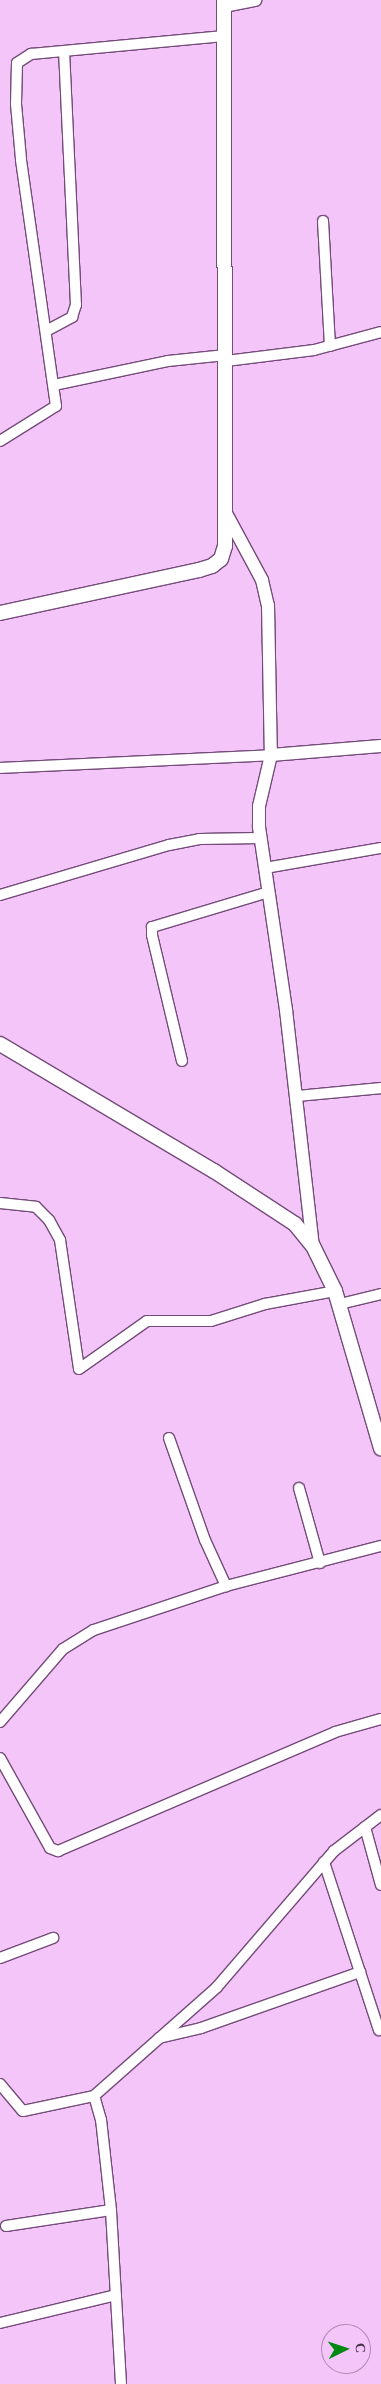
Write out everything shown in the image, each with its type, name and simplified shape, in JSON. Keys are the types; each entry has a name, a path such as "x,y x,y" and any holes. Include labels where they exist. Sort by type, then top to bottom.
{"main road":[{"path":"0,612 212,566 221,559 225,546 227,515 224,3"},
{"path":"0,1044 278,1210 313,1246 340,1304 381,1447"}],"street":[{"path":"224,3 255,0"},
{"path":"0,441 55,410 54,385 21,159 17,63 25,56 224,36"},
{"path":"46,330 72,318 76,305 64,52"},
{"path":"323,221 330,346"},
{"path":"54,385 168,360 226,358 330,346 381,332"},
{"path":"227,515 262,580 268,606 272,755 259,806 260,838 297,1096 313,1246"},
{"path":"0,768 272,755 381,746"},
{"path":"0,895 168,845 199,839 260,838"},
{"path":"265,868 381,848"},
{"path":"182,1061 152,935 152,926 269,892"},
{"path":"297,1096 381,1088"},
{"path":"0,1203 36,1207 49,1220 60,1240 79,1369 147,1321 211,1321 265,1304 335,1290"},
{"path":"340,1304 381,1294"},
{"path":"169,1438 205,1540 226,1586"},
{"path":"299,1488 320,1563"},
{"path":"0,1722 44,1668 79,1638 123,1619 226,1586 381,1546"},
{"path":"0,1758 50,1848 58,1851 335,1732 381,1719"},
{"path":"0,2084 23,2112 94,2096 217,1987 311,1882 324,1862 345,1840 381,1815"},
{"path":"366,1826 381,1885"},
{"path":"324,1862 379,2030"},
{"path":"0,1958 53,1938"},
{"path":"158,2039 201,2028 360,1972"},
{"path":"94,2096 101,2120 111,2210 120,2384"},
{"path":"6,2226 111,2210"},
{"path":"0,2323 116,2295"}]}
